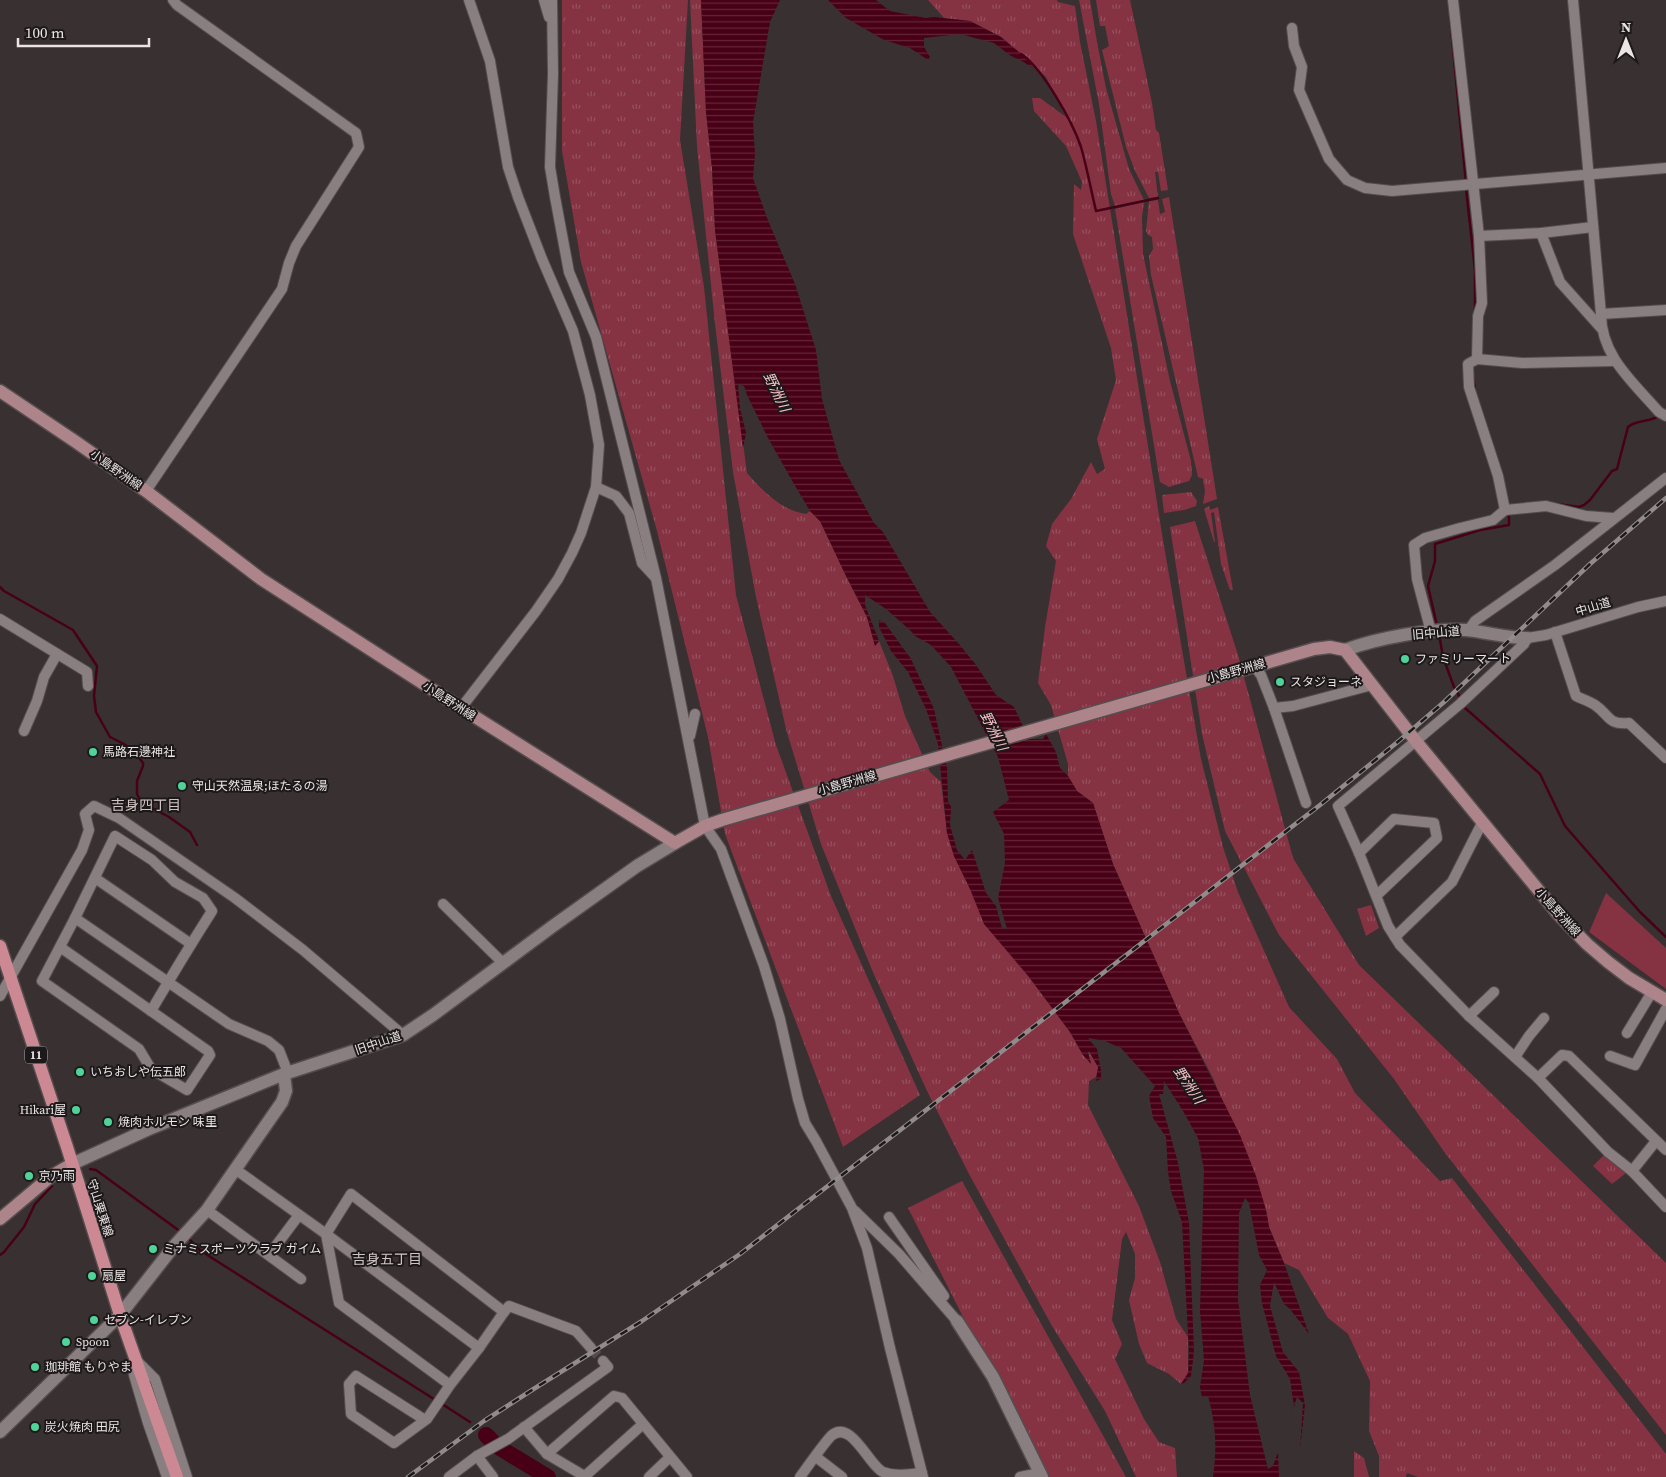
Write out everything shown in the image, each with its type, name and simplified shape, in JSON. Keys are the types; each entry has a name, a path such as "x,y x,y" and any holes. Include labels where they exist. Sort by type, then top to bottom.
{"main road":[{"name":"小島野洲線","path":"0,392 146,491 260,580 675,843 705,826 722,820 1314,649 1330,647 1345,650 1415,740 1558,914 1587,944 1629,978 1666,1000"},
{"name":"守山栗東線","path":"0,946 120,1315 177,1477"},
{"path":"0,1219 50,1177 72,1164"}],"street":[{"path":"146,491 282,289 296,246 359,147 356,133 177,6 173,0"},
{"path":"461,708 536,611 558,579 580,532 596,487 599,444 590,395 573,331 542,259 508,167 490,61 469,0"},
{"path":"544,0 552,26"},
{"path":"552,0 553,74 550,168 560,226 569,272 596,337 656,578 705,826 721,849 764,966 780,1019 805,1123 852,1208 867,1248 890,1348 923,1475 899,1476 882,1472 852,1436 843,1432 832,1435 800,1477"},
{"path":"1454,0 1468,185 1479,236 1482,303 1478,316 1477,359"},
{"path":"1573,0 1601,328"},
{"path":"1292,28 1294,46 1302,66 1300,90 1329,159 1347,180 1365,188 1392,191 1666,168"},
{"path":"1479,236 1541,233 1593,227"},
{"path":"1541,233 1560,282 1601,328 1614,361 1663,415"},
{"path":"1601,314 1666,310"},
{"path":"1508,509 1480,416 1469,387 1468,364 1477,359 1522,364 1614,361"},
{"path":"1436,632 1417,579 1414,545 1425,538 1494,520 1508,509 1546,506 1586,516 1616,519 1666,478"},
{"path":"596,487 616,496 629,513 642,563 656,578"},
{"path":"1468,630 1475,621 1555,565 1613,518"},
{"name":"中山道","path":"1527,638 1666,601"},
{"path":"0,619 88,672 88,686"},
{"name":"旧中山道","path":"1345,650 1368,642 1436,632 1468,630 1506,637 1527,638"},
{"path":"1555,632 1576,696 1596,705 1610,720 1618,724 1629,724 1666,758"},
{"path":"1527,638 1524,644 1462,702 1338,806 1388,926 1400,945 1469,1016 1538,1078 1608,1152 1632,1171 1666,1207"},
{"path":"24,731 37,701 44,677 57,654"},
{"path":"1249,668 1260,675 1274,708 1306,803"},
{"path":"1274,708 1293,706 1372,685"},
{"path":"689,739 695,714"},
{"path":"0,996 82,850 89,830 85,814 94,806 119,818 235,898 303,950 403,1035"},
{"path":"1359,853 1394,819 1434,823 1437,838 1376,895"},
{"path":"1395,937 1452,882 1480,827 1484,823"},
{"path":"60,947 151,1011 208,1051 210,1056 187,1090 152,1069 139,1049 42,981 115,836 152,860 175,882 203,898 212,910 151,1011"},
{"name":"旧中山道","path":"72,1164 149,1129 286,1073 403,1035 637,866 675,843"},
{"path":"95,878 191,944"},
{"path":"443,904 502,962"},
{"path":"0,1432 120,1315 185,1235 208,1210 282,1102 286,1091 286,1073 279,1050 268,1041 229,1024 75,918"},
{"path":"1469,1016 1494,992"},
{"path":"1627,1033 1652,992"},
{"path":"1610,1056 1635,1066 1666,1009"},
{"path":"1515,1057 1544,1018"},
{"path":"1538,1078 1562,1055 1569,1056 1666,1150"},
{"path":"1632,1171 1656,1141"},
{"path":"235,1169 479,1348"},
{"path":"450,1385 339,1303 326,1234 351,1194 504,1312"},
{"path":"852,1208 899,1254 957,1321 993,1377 1041,1475 1020,1477"},
{"path":"208,1210 301,1279"},
{"path":"269,1255 299,1215"},
{"path":"889,1217 942,1295 953,1306"},
{"path":"425,1420 356,1376 349,1384 351,1414 394,1444 425,1420 510,1306 576,1331 591,1348"},
{"path":"137,1361 134,1375 148,1424 167,1477"},
{"path":"137,1361 154,1379 187,1477"},
{"path":"449,1477 477,1456 508,1439 608,1367 603,1361"},
{"path":"547,1454 614,1396 622,1398 686,1477"},
{"path":"524,1427 547,1454 585,1477 643,1424"},
{"path":"477,1456 493,1477"},
{"path":"650,1477 670,1457"},
{"path":"816,1457 842,1477"},
{"path":"872,1477 879,1468"}],"green space":[{"path":"562,0 688,0 680,140 704,287 736,595 776,745 831,896 920,1095 843,1147 725,834 708,737 657,531 581,262 562,151"},
{"path":"690,0 701,0 706,112 712,168 715,230 747,473 781,504 797,512 806,514 810,511 820,521 867,617 875,646 879,641 893,676 905,716 930,772 941,782 947,833 954,856 970,889 1029,977 1070,1032 1083,1055 1091,1063 1088,1050 1098,1067 1096,1077 1089,1081 1088,1105 1139,1206 1160,1262 1176,1319 1188,1337 1188,1373 1181,1384 1169,1374 1147,1363 1139,1344 1129,1300 1135,1278 1135,1254 1126,1232 1122,1239 1112,1320 1122,1344 1115,1359 1144,1419 1159,1442 1175,1448 1177,1477 1136,1477 1105,1411 1052,1326 969,1174 927,1091 872,970 821,844 786,729 756,597 733,472 715,324 697,147"},
{"path":"928,0 1057,0 1058,2 1075,6 1080,42 1096,121 1163,540 1201,759 1223,847 1238,892 1289,1007 1337,1059 1355,1093 1440,1181 1452,1178 1666,1454 1666,1477 1418,1477 1407,1473 1406,1477 1379,1477 1379,1456 1369,1431 1370,1381 1348,1334 1328,1318 1299,1270 1284,1263 1269,1227 1266,1210 1213,1078 1179,1013 1113,864 1093,803 1077,791 1068,776 1068,764 1051,705 1038,683 1056,561 1046,546 1052,524 1071,499 1091,462 1097,474 1105,469 1097,439 1116,380 1111,348 1073,234 1074,184 1081,190 1082,182 1066,146 1034,111 1032,98 1040,98 1066,117 1046,77 1001,37 970,21 944,18"},
{"path":"1079,0 1090,0 1106,88 1129,169 1144,200 1115,206 1111,194 1099,104"},
{"path":"1096,0 1130,0 1156,130 1159,133 1168,190 1161,191 1158,172 1155,172 1158,197 1149,198 1135,171 1126,147 1102,50 1109,46 1105,26 1100,26"},
{"path":"1169,197 1217,499 1203,504 1205,491 1203,479 1198,477 1151,275 1149,256 1153,249 1152,237 1146,231 1149,201 1158,200 1160,214 1165,212 1162,199"},
{"path":"1144,202 1142,217 1143,254 1170,381 1191,461 1192,475 1189,481 1169,487 1160,482 1115,209"},
{"path":"1191,492 1197,501 1196,506 1164,513 1162,495"},
{"path":"1209,506 1210,510 1218,507 1233,590 1230,590 1221,564 1214,512 1211,513 1215,542 1204,509"},
{"path":"1195,521 1238,655 1293,858 1359,965 1666,1263 1666,1435 1445,1153 1394,1079 1279,935 1225,831 1202,734 1170,527"},
{"path":"1606,893 1666,948 1666,989 1589,932"},
{"path":"1371,905 1379,928 1366,936 1357,909"},
{"path":"1607,1152 1626,1173 1612,1184 1593,1166"},
{"path":"962,1181 1126,1477 1044,1477 908,1208"},
{"path":"1354,1451 1364,1458 1369,1477 1354,1477"}],"water":[{"name":"野洲川","path":"701,0 780,0 770,22 753,122 755,154 753,178 767,218 795,284 816,350 822,399 839,460 874,523 883,532 930,612 976,665 996,695 1014,707 1029,739 1043,739 1046,734 1056,752 1060,768 1068,776 1077,791 1093,803 1113,864 1179,1013 1240,1135 1256,1176 1269,1227 1309,1334 1284,1304 1274,1282 1270,1306 1283,1352 1299,1372 1305,1405 1300,1449 1303,1403 1297,1397 1294,1407 1290,1379 1276,1356 1262,1303 1260,1285 1267,1270 1259,1255 1249,1203 1245,1198 1239,1213 1238,1299 1250,1395 1268,1469 1273,1466 1278,1452 1279,1477 1213,1477 1215,1446 1213,1417 1208,1396 1202,1397 1200,1387 1204,1360 1200,1311 1204,1170 1198,1138 1164,1081 1163,1094 1159,1094 1178,1163 1189,1223 1194,1352 1191,1376 1181,1384 1188,1373 1189,1352 1182,1222 1171,1191 1166,1137 1153,1118 1149,1096 1155,1086 1121,1048 1105,1041 1088,1038 1097,1049 1101,1079 1096,1081 1098,1067 1089,1051 1091,1064 1029,977 984,924 954,856 947,833 938,744 926,709 908,672 891,651 879,627 879,620 885,623 911,659 934,709 947,768 948,801 951,807 950,825 957,850 965,860 972,850 986,893 996,906 1002,928 1007,929 998,898 1005,863 1004,834 993,812 1009,800 998,757 951,667 931,645 915,636 886,609 865,595 865,605 879,641 875,646 867,617 820,521 810,511 768,438 744,386 738,384 740,408 746,433 743,448 715,230 712,168 706,112"},
{"path":"828,0 876,0 890,11 926,18 934,17 970,21 1001,37 1032,63 1031,67 1011,56 994,43 960,34 924,38 924,47 930,57 928,60 910,48 884,40 846,18"}],"waterway":[{"path":"1450,17 1466,183"},
{"path":"1021,54 1047,83 1071,124 1081,147 1096,211 1158,198"},
{"path":"1466,188 1475,270 1475,313"},
{"path":"1473,377 1475,389"},
{"path":"1557,504 1579,507 1590,500 1612,471 1617,469 1628,427 1660,415"},
{"path":"1437,626 1428,586 1435,561 1435,544 1480,530 1509,525 1509,514"},
{"path":"0,587 73,630 97,666 94,696 96,712 110,737 134,751 143,763 137,781 137,794 141,802 169,817 190,832 197,845"},
{"path":"1439,634 1443,657 1454,687 1461,699"},
{"path":"1463,704 1465,708 1540,774 1565,826 1640,912 1666,937"},
{"path":"90,1169 96,1170 181,1232"},
{"path":"0,1255 24,1227 35,1204 52,1186"},
{"path":"187,1237 201,1251 437,1401"},
{"path":"442,1404 470,1422"},
{"path":"486,1435 492,1441"},
{"path":"500,1448 548,1477"}],"tunnel":[{"path":"591,1348 603,1361"}],"railway":[{"path":"408,1477 484,1421 642,1321 740,1254 1320,805 1444,702 1590,564 1666,498"}],"place":[{"name":"ファミリーマート","path":"1405,659"},
{"name":"スタジョーネ","path":"1280,682"},
{"name":"馬路石邊神社","path":"93,752"},
{"name":"守山天然温泉;ほたるの湯","path":"182,786"},
{"name":"いちおしや伝五郎","path":"80,1072"},
{"name":"Hikari屋","path":"76,1110"},
{"name":"焼肉ホルモン 味里","path":"108,1122"},
{"name":"京乃雨","path":"29,1176"},
{"name":"ミナミスポーツクラブ ガイム","path":"153,1249"},
{"name":"扇屋","path":"92,1276"},
{"name":"セブン-イレブン","path":"94,1320"},
{"name":"Spoon","path":"66,1342"},
{"name":"珈琲館 もりやま","path":"35,1367"},
{"name":"炭火焼肉 田尻","path":"35,1427"}],"district":[{"name":"吉身四丁目","path":"146,805"},
{"name":"吉身五丁目","path":"387,1259"}]}
